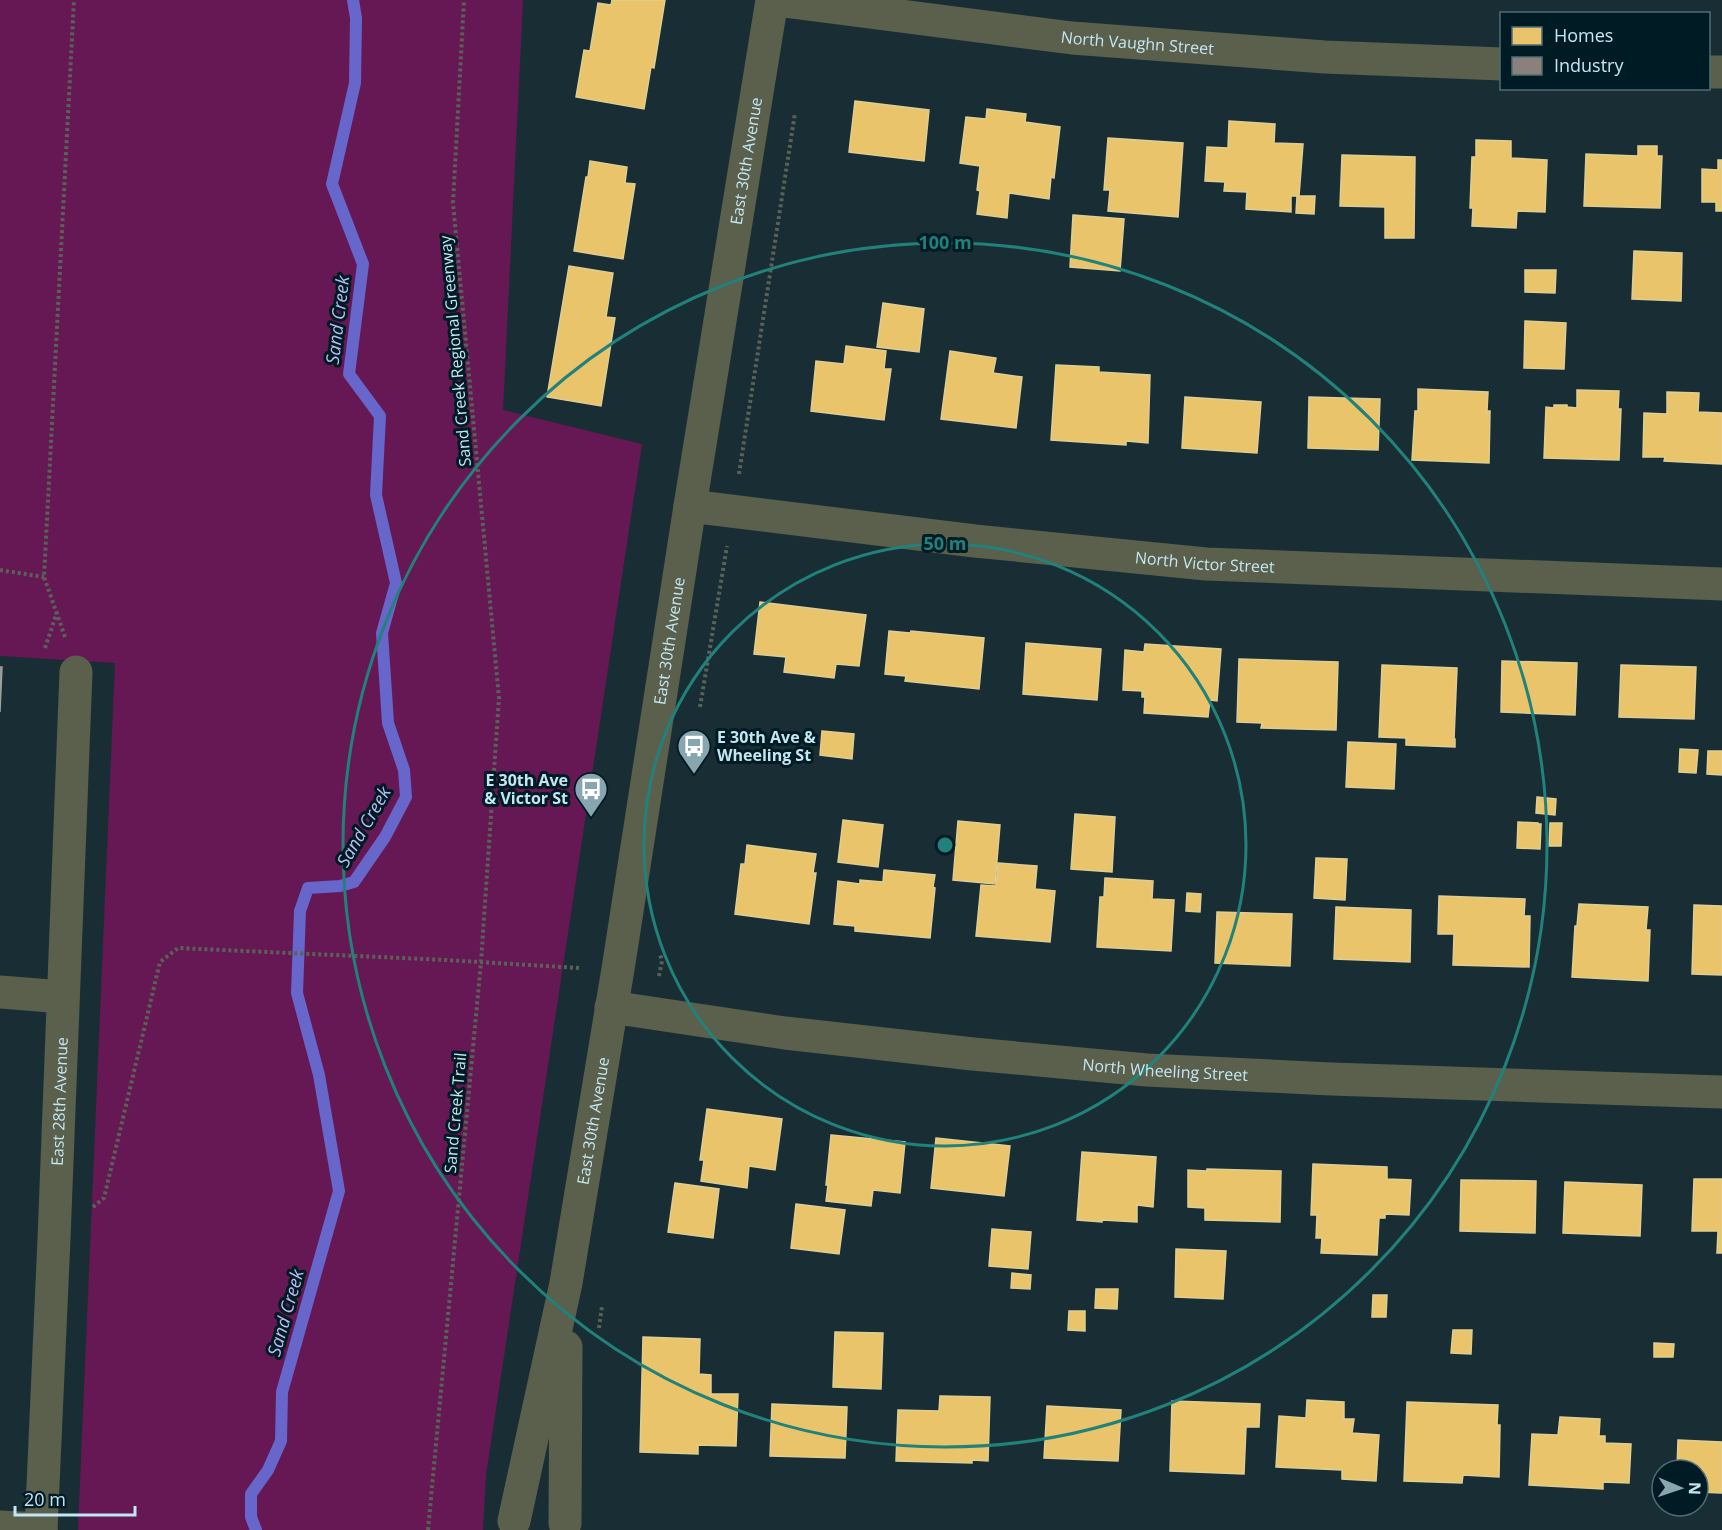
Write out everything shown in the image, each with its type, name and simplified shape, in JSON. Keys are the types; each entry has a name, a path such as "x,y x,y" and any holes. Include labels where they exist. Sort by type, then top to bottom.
{"street":[{"name":"North Vaughn Street","path":"774,0 1072,38 1325,57 1500,64"},
{"name":"East 30th Avenue","path":"512,1526 566,1282 690,506 774,0"},
{"name":"North Victor Street","path":"690,506 975,541 1206,564 1722,584"},
{"name":"East 28th Avenue","path":"41,1530 76,672"},
{"path":"0,992 63,997"},
{"name":"North Wheeling Street","path":"611,1007 785,1033 1147,1070 1331,1079 1722,1092"},
{"name":"East 30th Avenue","path":"566,1282 566,1527"},
{"path":"512,1526 521,1514 530,1509 540,1509 550,1510 559,1516 566,1527"},
{"path":"0,1527 41,1530"}],"path":[{"path":"74,0 44,577 76,672"},
{"name":"Sand Creek Regional Greenway","path":"464,0 453,203 499,698"},
{"path":"0,570 44,577"},
{"path":"44,652 57,612"},
{"name":"Sand Creek Trail","path":"428,1530 481,962 499,698"},
{"path":"54,1239 104,1198 160,962 178,948 579,968"},
{"path":"599,1330 604,1296"}],"shaded area":[{"path":"0,0 523,0 503,410 642,444 486,1475 483,1530 78,1530 115,663 0,656"}],"building: Homes":[{"path":"612,0 665,0 654,68 651,67 644,109 576,97 584,50 590,51 598,3 611,5"},
{"path":"855,101 929,110 924,161 849,152"},
{"path":"987,109 1026,114 1025,122 1060,127 1049,199 1009,193 1007,218 977,214 980,166 960,163 966,117 986,119"},
{"path":"1229,121 1275,124 1274,143 1303,144 1299,196 1315,196 1314,214 1296,213 1297,196 1291,196 1291,212 1246,209 1247,192 1224,191 1225,182 1205,181 1207,147 1228,148"},
{"path":"1108,138 1183,143 1178,217 1108,211 1110,190 1104,190"},
{"path":"1476,140 1511,141 1511,158 1547,160 1545,212 1517,211 1516,228 1472,226 1473,208 1470,208 1472,157 1476,157"},
{"path":"1638,146 1657,146 1657,156 1662,156 1660,208 1584,206 1586,154 1638,156"},
{"path":"1342,155 1415,157 1414,238 1385,238 1385,207 1340,206"},
{"path":"1718,160 1722,160 1722,211 1716,211 1716,202 1702,202 1702,169 1718,170"},
{"path":"590,161 627,167 625,183 635,184 623,259 574,251"},
{"path":"1073,215 1124,219 1120,271 1070,267"},
{"path":"1634,251 1682,253 1681,301 1632,299"},
{"path":"569,266 613,273 606,317 615,318 601,406 547,397"},
{"path":"1525,270 1556,270 1555,293 1525,292"},
{"path":"883,303 924,309 919,352 877,347"},
{"path":"1525,321 1566,323 1564,369 1524,368"},
{"path":"846,346 886,351 884,369 891,369 884,420 811,411 816,361 844,364"},
{"path":"950,351 996,358 993,373 1022,377 1016,428 941,419"},
{"path":"1056,365 1099,367 1099,372 1150,375 1148,443 1126,441 1126,445 1051,440"},
{"path":"1418,389 1488,392 1489,463 1412,460 1415,411 1418,411"},
{"path":"1577,390 1619,391 1618,409 1621,409 1619,460 1544,458 1546,407 1567,405 1567,407 1577,408"},
{"path":"1667,392 1699,393 1698,412 1722,413 1722,464 1664,461 1665,457 1643,457 1644,413 1667,414"},
{"path":"1185,397 1261,402 1257,453 1182,448"},
{"path":"1309,397 1380,399 1378,450 1308,448"},
{"path":"760,602 866,615 859,666 836,664 834,678 784,672 786,657 754,654"},
{"path":"889,631 984,638 979,689 905,681 906,676 885,674"},
{"path":"1026,643 1101,649 1097,700 1023,694"},
{"path":"1145,644 1221,649 1217,701 1210,700 1208,717 1144,713 1145,697 1142,697 1142,691 1123,690 1125,650 1144,652"},
{"path":"1239,659 1338,662 1336,730 1261,728 1262,723 1237,722"},
{"path":"1502,661 1577,663 1575,715 1501,712"},
{"path":"1382,665 1457,668 1455,747 1406,745 1406,738 1379,737"},
{"path":"1621,665 1696,667 1694,719 1619,717"},
{"path":"822,731 854,734 852,759 820,755"},
{"path":"1348,742 1396,744 1394,789 1346,787"},
{"path":"1680,749 1698,750 1696,773 1679,772"},
{"path":"1708,751 1722,751 1722,775 1707,774"},
{"path":"1537,797 1556,799 1555,815 1536,813"},
{"path":"1075,814 1115,817 1112,872 1071,869"},
{"path":"843,820 883,825 878,867 838,862"},
{"path":"958,821 1000,825 995,884 953,880"},
{"path":"1518,822 1541,824 1540,849 1517,848"},
{"path":"1550,823 1562,823 1561,846 1549,846"},
{"path":"747,845 816,854 813,873 816,873 809,924 735,914 741,864 745,864"},
{"path":"1316,858 1347,859 1345,900 1314,898"},
{"path":"998,863 1037,866 1035,889 1055,891 1050,942 976,936 981,885 996,886"},
{"path":"884,870 935,875 930,938 855,931 855,926 834,924 838,881 860,884 860,880 883,882"},
{"path":"1105,878 1153,881 1152,899 1174,900 1171,951 1097,947 1100,897 1104,897"},
{"path":"1187,893 1201,894 1200,912 1186,911"},
{"path":"1439,896 1525,899 1524,916 1530,916 1529,967 1453,965 1454,934 1438,934"},
{"path":"1579,904 1648,907 1646,930 1650,930 1648,981 1572,977 1575,926 1577,926"},
{"path":"1694,905 1722,906 1722,975 1692,974"},
{"path":"1336,907 1411,910 1410,962 1334,959"},
{"path":"1217,912 1292,914 1290,966 1215,963"},
{"path":"707,1109 782,1119 775,1170 749,1166 747,1188 701,1181 704,1160 700,1160"},
{"path":"831,1135 905,1142 900,1193 873,1190 871,1206 826,1201"},
{"path":"936,1138 1010,1146 1004,1196 931,1188"},
{"path":"1082,1152 1156,1157 1153,1207 1137,1205 1137,1222 1077,1220"},
{"path":"1313,1164 1387,1167 1387,1179 1411,1180 1409,1215 1385,1214 1385,1218 1379,1218 1377,1255 1321,1253 1322,1238 1316,1238 1317,1215 1311,1215"},
{"path":"1207,1169 1281,1171 1280,1222 1205,1220 1205,1208 1188,1207 1188,1170 1207,1171"},
{"path":"1694,1179 1722,1179 1722,1253 1717,1253 1718,1231 1692,1231"},
{"path":"1461,1180 1536,1181 1535,1233 1460,1231"},
{"path":"1565,1182 1642,1185 1640,1236 1563,1233"},
{"path":"675,1183 719,1189 713,1238 668,1232"},
{"path":"796,1204 845,1210 839,1254 791,1248"},
{"path":"992,1229 1031,1232 1028,1269 989,1266"},
{"path":"1176,1249 1226,1251 1223,1299 1175,1297"},
{"path":"1012,1273 1031,1275 1030,1289 1011,1288"},
{"path":"1096,1289 1118,1289 1117,1309 1095,1308"},
{"path":"1373,1295 1387,1295 1386,1317 1372,1317"},
{"path":"1069,1311 1085,1311 1085,1331 1068,1330"},
{"path":"1453,1330 1472,1330 1471,1354 1451,1353"},
{"path":"835,1332 883,1333 881,1389 833,1387"},
{"path":"643,1337 700,1339 699,1374 711,1375 711,1394 738,1394 736,1446 698,1445 698,1454 640,1452"},
{"path":"1654,1343 1674,1344 1673,1357 1654,1357"},
{"path":"940,1396 990,1397 988,1461 972,1460 972,1463 896,1461 898,1410 939,1411"},
{"path":"1307,1400 1344,1402 1344,1419 1354,1419 1352,1433 1379,1435 1376,1481 1342,1479 1342,1470 1276,1467 1279,1416 1306,1418"},
{"path":"1172,1401 1260,1404 1259,1427 1246,1427 1244,1474 1170,1471"},
{"path":"1407,1402 1498,1405 1499,1477 1463,1475 1462,1483 1404,1481"},
{"path":"772,1404 847,1407 845,1458 770,1456"},
{"path":"1047,1406 1121,1410 1118,1461 1044,1458"},
{"path":"1560,1417 1600,1419 1599,1436 1605,1436 1605,1443 1631,1444 1629,1483 1603,1482 1603,1489 1529,1485 1532,1434 1558,1435"},
{"path":"1678,1440 1722,1442 1722,1493 1710,1492 1710,1458 1677,1458"}],"building: Industry":[{"path":"0,667 2,667 0,712"}],"waterway":[{"name":"Sand Creek","path":"256,1530 251,1517 251,1494 268,1470 281,1441 282,1392 339,1191 319,1075 297,993 300,911 308,888 340,886 354,882 385,837 406,797 404,770 388,723 382,633 396,583 376,495 380,416 349,374 363,264 332,184 355,83 356,18 353,0"}],"place":[{"name":"E 30th Ave & Wheeling St","path":"694,775"},
{"name":"E 30th Ave & Victor St","path":"591,818"}]}
